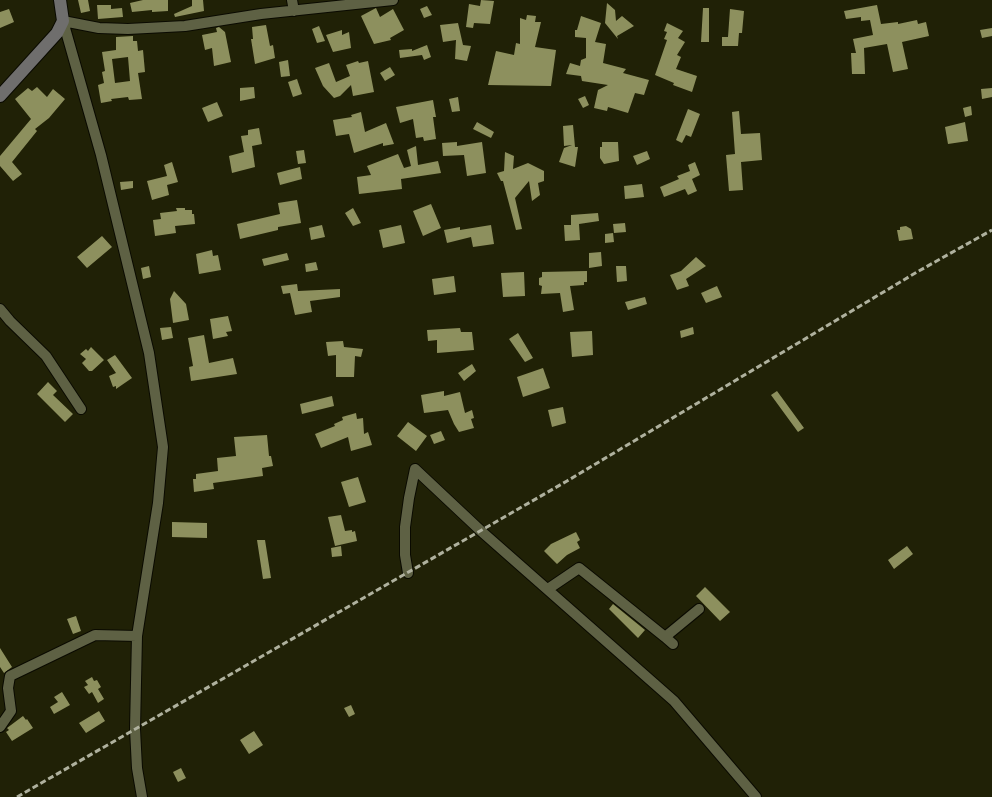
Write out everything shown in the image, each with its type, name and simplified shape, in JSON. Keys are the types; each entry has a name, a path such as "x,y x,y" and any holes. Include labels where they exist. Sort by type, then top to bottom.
{"street":[{"path":"60,0 63,21 101,155 148,353 163,446 158,504 137,636 135,729 142,797"},
{"path":"292,0 294,11"},
{"path":"63,21 99,28 128,29 185,26 261,14 393,0"},
{"path":"0,96 57,33 63,21"},
{"path":"0,309 10,321 46,356 81,409"},
{"path":"408,573 405,555 406,527 409,498 415,469 481,531 674,701 756,797"},
{"path":"548,590 579,568 669,640 699,609"},
{"path":"0,727 11,711 8,688 10,676 95,635 137,636"}],"building":[{"path":"78,0 88,0 90,11 81,13"},
{"path":"143,0 168,0 168,11 152,12 152,10 132,12 130,3"},
{"path":"192,0 203,0 204,11 175,17 174,14 192,6"},
{"path":"481,0 494,1 490,24 474,23 473,28 466,27 469,4 480,6"},
{"path":"607,3 615,10 616,21 622,16 634,26 617,36 618,39 605,23"},
{"path":"97,5 111,5 111,9 122,8 123,17 98,19"},
{"path":"877,5 881,24 898,22 898,24 917,20 918,24 926,22 929,36 902,42 908,69 893,72 887,44 864,48 865,74 852,74 851,53 856,53 853,39 873,35 870,20 861,21 861,17 846,19 844,11"},
{"path":"427,6 432,15 424,18 420,9"},
{"path":"376,8 380,17 393,9 404,30 390,38 391,40 374,44 361,16"},
{"path":"703,8 709,8 709,42 701,42"},
{"path":"9,9 14,22 0,28 0,12"},
{"path":"730,9 744,11 742,33 739,33 738,46 722,46 722,37 728,37"},
{"path":"527,15 536,16 535,22 541,22 535,47 556,50 551,86 488,85 496,51 514,55 516,43 520,44 520,18 526,20"},
{"path":"581,16 601,23 595,42 606,44 603,63 626,69 623,73 649,80 644,95 635,93 628,113 608,107 607,111 594,108 598,90 608,85 582,81 581,76 566,74 570,63 580,66 581,60 586,58 586,38 575,37 575,30 577,30"},
{"path":"458,23 463,45 471,46 467,61 455,59 456,40 443,42 440,25"},
{"path":"667,23 683,31 678,38 685,42 677,55 681,57 676,69 697,76 692,92 673,85 674,83 655,75 667,40 664,39 667,32 664,31"},
{"path":"266,25 270,46 273,45 275,58 255,64 251,39 253,39 252,27"},
{"path":"319,26 325,41 317,43 312,29"},
{"path":"219,27 225,32 231,62 214,66 212,48 205,50 202,35 217,32 216,28"},
{"path":"992,28 992,36 982,38 980,30"},
{"path":"342,30 342,35 349,32 351,48 333,52 326,35"},
{"path":"133,36 133,41 137,41 138,51 143,50 145,72 138,73 142,99 129,100 128,97 111,99 112,101 101,103 98,85 104,83 102,72 105,71 102,52 116,50 116,37","holes":["128,57 130,81 115,83 112,59"]},
{"path":"427,45 431,57 424,60 422,55 400,58 399,50 412,49 412,51"},
{"path":"288,60 290,76 281,77 279,62"},
{"path":"358,61 359,63 368,61 374,92 353,96 351,85 340,96 334,98 323,86 315,68 329,63 336,82 350,76 346,65"},
{"path":"390,67 395,75 385,81 380,73"},
{"path":"297,79 302,94 293,97 288,82"},
{"path":"37,87 47,97 53,89 65,99 49,118 35,129 37,131 12,162 22,174 13,181 0,166 0,156 31,119 15,99 28,88 32,91"},
{"path":"254,87 255,98 240,101 240,88"},
{"path":"992,88 992,97 982,99 981,89"},
{"path":"585,96 589,105 583,108 578,99"},
{"path":"458,97 460,111 452,112 449,99"},
{"path":"433,100 436,117 433,117 436,139 424,141 423,137 416,138 413,119 400,123 396,107"},
{"path":"217,102 223,116 208,122 202,108"},
{"path":"971,106 972,115 965,117 963,108"},
{"path":"688,109 700,114 691,137 686,135 682,143 676,140"},
{"path":"739,111 741,134 760,133 762,160 741,162 743,190 729,191 726,155 735,154 732,112"},
{"path":"361,112 365,132 386,123 394,144 383,146 383,143 354,153 349,134 336,136 333,120 352,117 351,115"},
{"path":"477,122 494,132 491,138 473,129"},
{"path":"965,122 968,141 948,144 945,127"},
{"path":"573,125 575,147 578,147 575,167 559,162 564,148 572,145 564,146 563,126"},
{"path":"259,128 262,144 252,146 255,167 232,173 229,156 244,152 241,136 248,135 248,130"},
{"path":"457,142 457,146 482,142 486,173 467,176 464,155 443,156 442,143"},
{"path":"602,142 618,142 619,161 604,164 600,158 600,147 602,147"},
{"path":"416,146 418,165 438,161 441,173 401,179 402,189 359,194 357,177 371,175 367,166 398,154 404,168 411,166 407,150"},
{"path":"304,150 306,163 298,164 296,151"},
{"path":"647,151 650,159 637,165 633,156"},
{"path":"505,152 514,156 513,169 528,163 544,171 544,181 538,183 540,195 532,201 529,181 515,198 522,229 516,230 503,181 501,181 497,173 504,171"},
{"path":"172,162 178,182 167,185 169,195 152,200 147,181 167,176 164,165"},
{"path":"695,162 700,175 692,179 697,191 688,195 685,189 664,197 660,187 679,179 677,176 690,171 688,165"},
{"path":"300,167 302,179 280,185 277,173"},
{"path":"133,181 133,188 121,190 120,182"},
{"path":"642,184 644,197 625,199 624,186"},
{"path":"297,200 301,223 278,227 278,230 240,239 237,224 280,214 278,203"},
{"path":"431,204 441,228 423,236 413,211"},
{"path":"176,208 192,210 195,224 175,226 176,233 155,236 153,220 161,219 160,213 177,211"},
{"path":"353,208 361,223 353,226 345,213"},
{"path":"598,213 599,221 579,224 580,240 565,241 564,225 571,225 571,215"},
{"path":"625,223 626,232 614,233 613,224"},
{"path":"322,225 325,237 311,240 309,228"},
{"path":"401,225 405,243 383,248 379,230"},
{"path":"491,225 494,244 473,247 471,237 447,243 444,230 460,227 460,230"},
{"path":"906,226 911,229 913,239 899,241 897,230 900,230 900,227"},
{"path":"613,233 614,242 605,243 605,234"},
{"path":"102,236 112,247 87,268 77,257"},
{"path":"212,250 213,256 218,255 221,270 199,274 196,254"},
{"path":"601,252 602,266 589,268 589,253"},
{"path":"287,253 289,260 264,266 262,259"},
{"path":"696,257 706,266 686,279 689,286 677,290 670,275 681,271"},
{"path":"316,262 318,270 306,272 305,264"},
{"path":"149,266 151,277 143,279 141,268"},
{"path":"616,266 626,266 627,281 617,282"},
{"path":"587,271 587,282 584,282 584,285 570,286 574,310 563,312 560,293 541,294 542,286 539,285 539,278 542,277 542,272"},
{"path":"524,272 525,296 503,297 501,273"},
{"path":"454,276 456,292 434,295 432,279"},
{"path":"297,284 298,291 340,289 340,297 310,301 312,312 295,315 290,293 283,294 281,286"},
{"path":"717,286 722,297 706,303 701,293"},
{"path":"174,291 186,304 189,320 173,323 170,299"},
{"path":"645,297 647,304 628,310 625,302"},
{"path":"228,316 232,331 226,332 228,336 213,339 210,319"},
{"path":"171,327 173,338 162,340 160,328"},
{"path":"693,327 694,334 681,338 680,331"},
{"path":"460,328 461,332 472,332 474,350 437,353 437,340 428,341 427,330"},
{"path":"592,331 593,355 572,357 570,332"},
{"path":"518,333 533,358 525,362 509,339"},
{"path":"204,335 209,363 233,358 237,374 191,381 189,367 193,366 188,338"},
{"path":"343,341 344,347 363,349 361,357 355,356 354,377 336,377 336,355 328,356 326,342"},
{"path":"91,347 104,360 92,371 89,371 82,363 86,359 80,354 86,349 88,351"},
{"path":"115,355 132,378 116,389 116,386 113,387 109,376 116,373 107,360"},
{"path":"472,364 476,371 464,381 458,373"},
{"path":"543,368 550,388 523,397 517,377"},
{"path":"48,382 57,391 53,395 73,414 65,422 37,394"},
{"path":"444,391 444,396 460,392 465,413 472,410 474,418 471,419 474,428 459,432 448,410 424,413 421,395"},
{"path":"777,391 804,428 798,432 771,395"},
{"path":"332,396 334,406 302,414 300,404"},
{"path":"563,407 566,423 552,427 548,410"},
{"path":"356,413 357,419 363,418 364,434 368,432 372,445 351,451 348,437 321,448 315,434 335,426 334,424 343,420 342,417"},
{"path":"408,422 427,436 416,451 397,436"},
{"path":"441,431 445,440 434,444 430,435"},
{"path":"267,435 269,456 271,456 273,466 262,468 263,476 213,483 214,489 194,492 193,479 196,479 196,474 218,471 217,458 236,456 234,437"},
{"path":"358,477 366,502 349,507 341,482"},
{"path":"341,515 345,531 355,531 357,541 335,546 328,517"},
{"path":"172,522 207,523 207,538 172,537"},
{"path":"576,532 580,540 577,542 580,548 567,555 557,564 544,551 551,544"},
{"path":"257,540 265,540 271,578 263,579"},
{"path":"341,546 342,556 332,557 331,548"},
{"path":"907,546 913,554 894,569 888,560"},
{"path":"705,587 730,612 720,621 696,596"},
{"path":"613,604 645,630 638,638 609,609"},
{"path":"76,616 81,631 73,634 67,619"},
{"path":"0,648 12,667 4,673 0,667"},
{"path":"92,677 94,681 97,680 101,687 98,689 104,699 98,703 92,692 89,694 84,687 88,685 85,681"},
{"path":"62,692 70,705 54,714 50,707 58,702 54,697"},
{"path":"351,705 355,714 349,717 344,708"},
{"path":"99,711 105,721 86,733 79,723"},
{"path":"23,716 33,728 12,741 6,732 9,730 7,728"},
{"path":"254,731 263,745 249,754 240,740"},
{"path":"181,768 186,778 178,782 173,772"}],"railway":[{"path":"17,797 567,481 917,272 992,230"}]}
